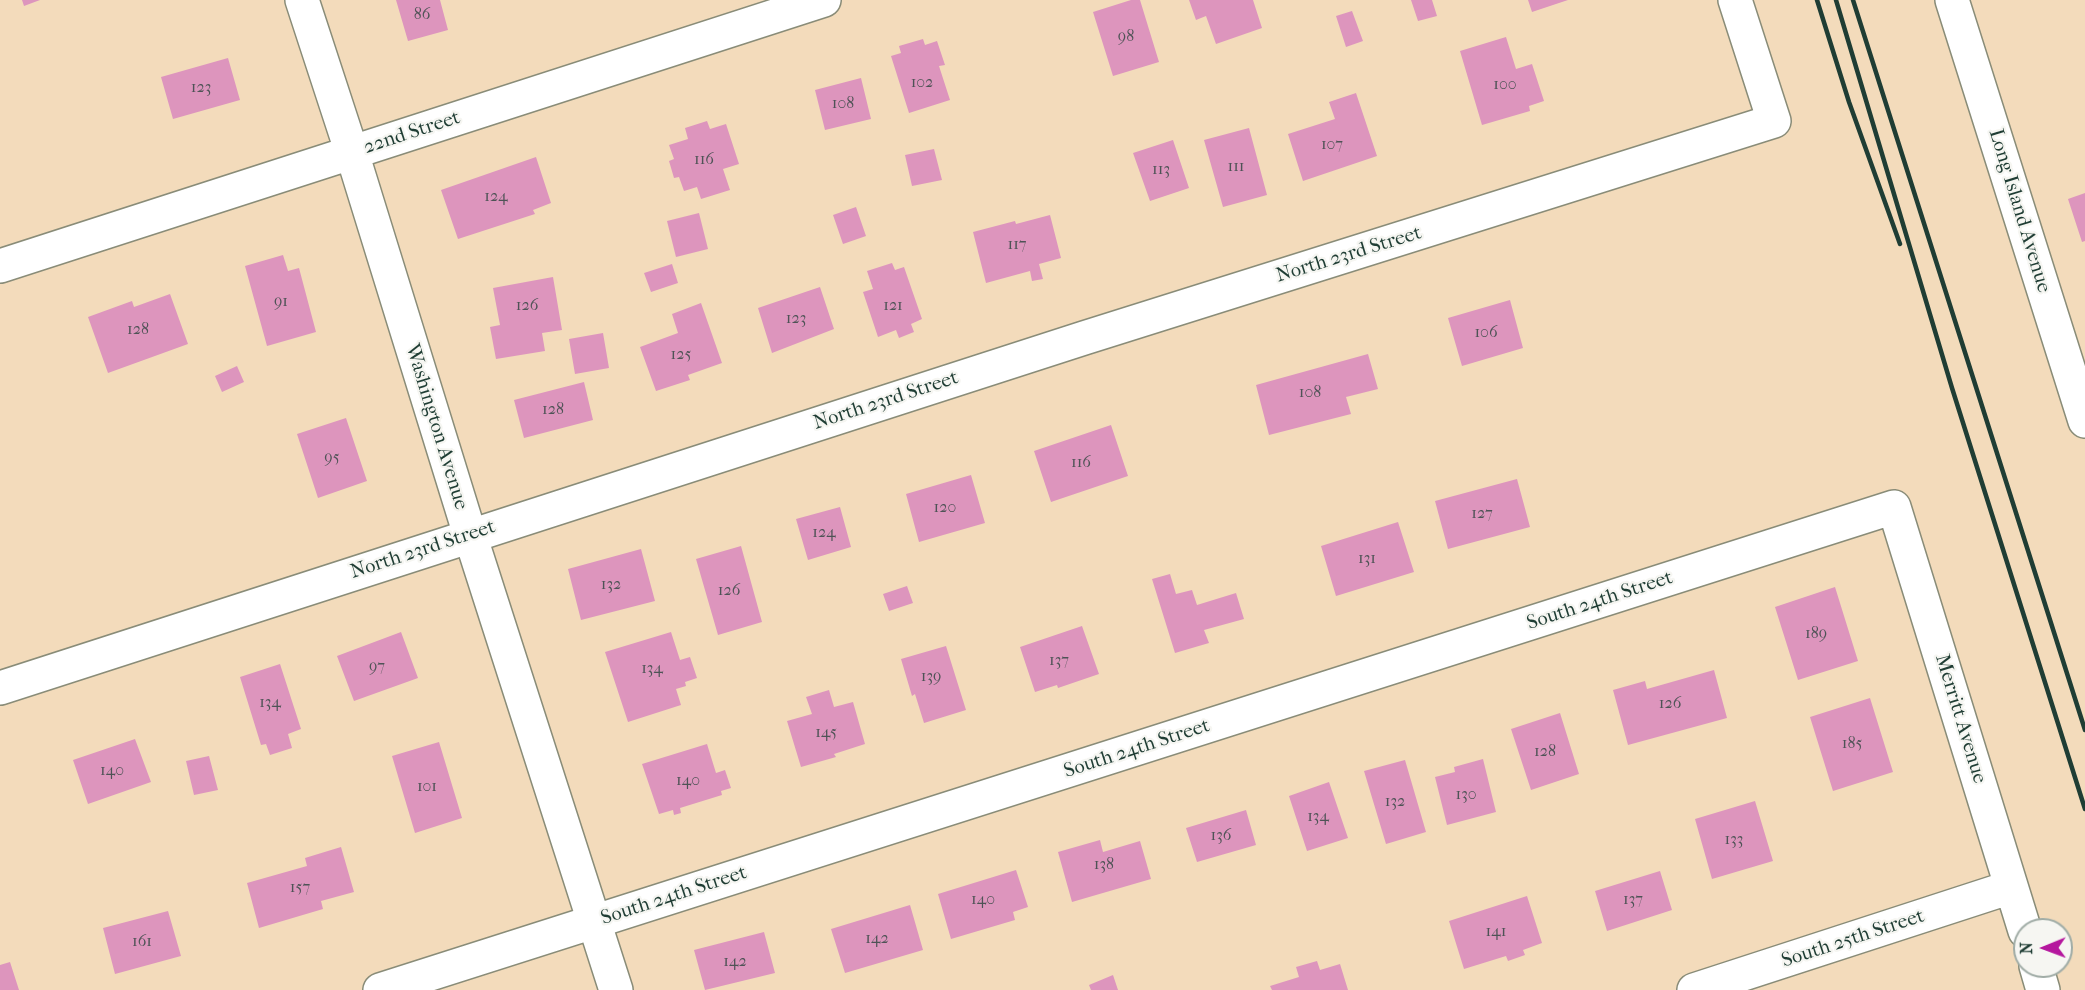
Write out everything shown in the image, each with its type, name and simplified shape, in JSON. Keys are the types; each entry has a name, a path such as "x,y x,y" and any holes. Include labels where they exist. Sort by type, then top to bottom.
{"street":[{"name":"Washington Avenue","path":"302,0 616,990"},
{"name":"22nd Street","path":"0,266 824,0"},
{"name":"North 23rd Street","path":"0,688 1084,338 1774,122 1735,0"},
{"name":"Long Island Avenue","path":"1953,0 2085,421"},
{"name":"Merritt Avenue","path":"1894,507 2021,918"},
{"name":"South 24th Street","path":"380,990 1894,507"},
{"name":"South 25th Street","path":"1694,990 2011,887"}],"building":[{"path":"22,0 40,0 24,6"},
{"path":"396,0 440,0 448,30 408,41"},
{"path":"1131,0 1140,0 1159,62 1113,76 1093,12"},
{"path":"1189,0 1253,0 1262,28 1216,44 1206,16 1196,20"},
{"path":"1411,0 1432,0 1437,16 1418,21"},
{"path":"1528,0 1568,0 1532,12"},
{"path":"1352,11 1363,41 1346,47 1336,16"},
{"path":"1506,37 1516,69 1532,64 1544,101 1529,106 1530,111 1482,125 1460,51"},
{"path":"923,39 925,45 937,41 945,65 939,66 950,100 909,113 891,56 901,53 899,46"},
{"path":"228,58 240,100 173,119 161,77"},
{"path":"861,78 871,119 825,130 815,90"},
{"path":"1356,93 1377,156 1303,181 1288,134 1335,119 1329,102"},
{"path":"707,121 710,129 726,124 739,164 723,169 730,190 701,199 697,187 684,191 679,177 674,178 669,161 674,159 669,145 688,139 685,128"},
{"path":"1249,128 1267,195 1223,207 1204,140"},
{"path":"1173,140 1189,188 1150,201 1133,153"},
{"path":"934,149 942,180 912,186 905,155"},
{"path":"536,157 551,203 533,210 535,214 458,239 441,190"},
{"path":"2085,193 2085,241 2082,242 2068,199"},
{"path":"856,207 866,236 843,244 833,215"},
{"path":"699,213 708,249 676,257 667,221"},
{"path":"1050,215 1061,258 1039,264 1043,279 1032,281 1030,271 986,283 973,232"},
{"path":"283,255 288,271 299,268 316,332 267,346 245,266"},
{"path":"892,263 895,270 904,267 922,319 911,324 914,332 899,338 896,330 878,337 863,292 873,289 867,271"},
{"path":"672,264 678,283 651,292 644,273"},
{"path":"553,277 562,330 542,333 545,351 496,359 490,327 500,325 493,288"},
{"path":"820,287 834,329 772,353 758,308"},
{"path":"170,294 188,344 108,373 88,317 132,301 134,307"},
{"path":"1510,300 1523,348 1462,366 1448,318"},
{"path":"701,303 722,363 688,375 690,380 656,391 640,347 678,333 672,314"},
{"path":"603,333 609,368 575,374 569,339"},
{"path":"1368,354 1378,389 1346,397 1351,414 1269,435 1256,385"},
{"path":"237,366 244,382 222,392 215,376"},
{"path":"584,382 593,420 524,438 514,400"},
{"path":"346,418 367,481 318,498 297,434"},
{"path":"1111,425 1128,476 1051,502 1034,451"},
{"path":"971,475 985,523 919,542 906,494"},
{"path":"1517,479 1530,527 1448,549 1435,501"},
{"path":"840,507 851,547 808,560 796,519"},
{"path":"1398,522 1414,572 1336,596 1321,546"},
{"path":"741,546 762,622 718,635 696,559"},
{"path":"641,549 655,601 581,620 568,569"},
{"path":"1170,574 1176,594 1192,590 1197,605 1236,593 1244,619 1204,630 1209,643 1175,653 1152,579"},
{"path":"907,586 913,603 889,611 883,594"},
{"path":"1835,587 1858,661 1798,680 1775,607"},
{"path":"1082,626 1099,674 1058,688 1057,685 1035,692 1020,647"},
{"path":"401,632 418,678 354,701 337,656"},
{"path":"671,632 680,660 690,657 697,678 685,682 686,686 676,689 681,705 628,722 605,652"},
{"path":"946,646 966,710 924,723 915,694 912,696 901,659"},
{"path":"280,664 301,729 288,734 292,748 270,755 266,744 261,745 240,677"},
{"path":"1714,670 1727,718 1628,745 1613,690 1645,681 1647,689"},
{"path":"829,690 834,707 853,702 865,744 834,754 836,757 801,767 787,721 812,714 806,697"},
{"path":"1870,698 1893,772 1833,791 1810,717"},
{"path":"1560,713 1579,774 1531,790 1511,729"},
{"path":"135,739 151,782 88,804 73,760"},
{"path":"439,742 462,818 415,833 392,756"},
{"path":"707,744 716,773 725,770 731,788 721,791 722,795 680,808 681,813 674,815 673,810 659,814 642,764"},
{"path":"209,756 218,790 194,795 186,761"},
{"path":"1483,759 1496,812 1447,825 1435,777 1455,772 1454,767"},
{"path":"1405,760 1426,832 1386,844 1364,771"},
{"path":"1329,782 1348,838 1307,851 1289,796"},
{"path":"1755,801 1773,861 1712,879 1695,819"},
{"path":"1246,810 1256,845 1197,862 1186,828"},
{"path":"1100,840 1103,852 1140,841 1151,879 1072,902 1058,852"},
{"path":"341,847 354,892 321,901 323,909 259,928 247,883 307,866 305,858"},
{"path":"1016,870 1028,907 1013,912 1015,920 951,939 938,894"},
{"path":"1660,871 1672,910 1607,931 1595,891"},
{"path":"1527,896 1542,943 1523,950 1525,955 1508,961 1506,956 1464,969 1449,921"},
{"path":"910,905 923,950 845,973 831,929"},
{"path":"168,911 181,956 115,974 103,928"},
{"path":"764,932 775,973 705,990 694,950"},
{"path":"1317,961 1320,970 1340,964 1348,990 1272,990 1270,986 1299,977 1296,967"},
{"path":"10,962 19,990 0,990 0,965"},
{"path":"1113,975 1118,990 1091,990 1089,985"}],"railway":[{"path":"1817,0 1849,102 1900,244"},
{"path":"1836,0 1952,388 2085,809"},
{"path":"1853,0 2085,730"}]}
